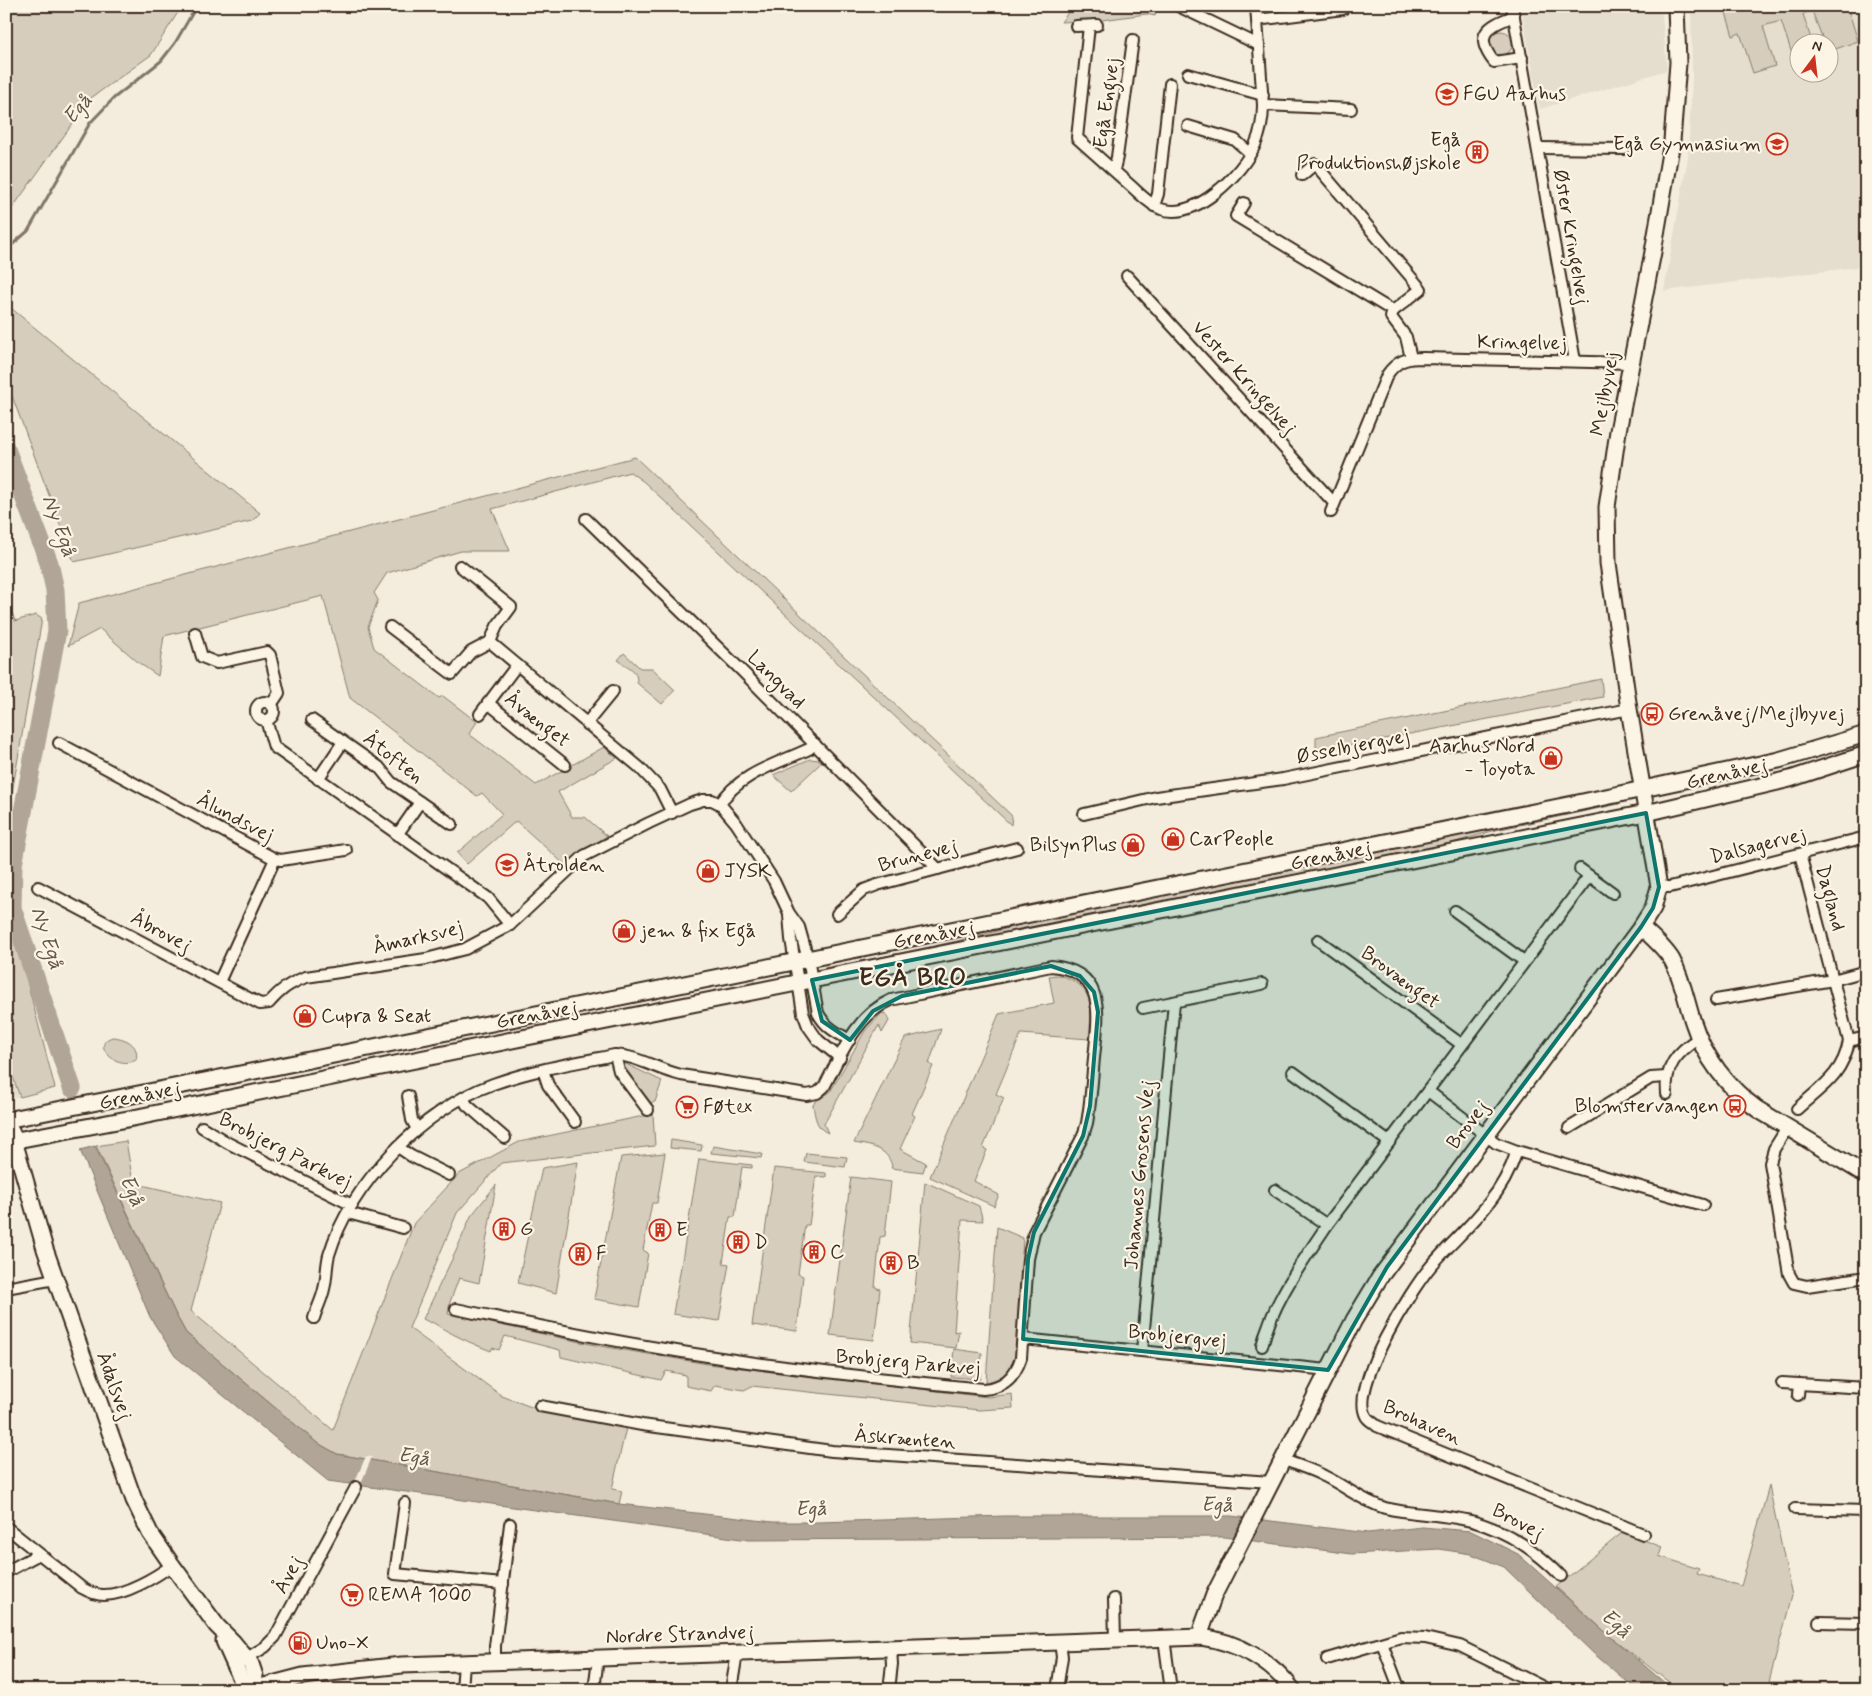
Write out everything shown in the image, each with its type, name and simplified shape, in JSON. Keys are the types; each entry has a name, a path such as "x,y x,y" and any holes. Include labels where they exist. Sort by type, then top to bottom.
{"street":[{"path":"1178,6 1259,45"},
{"path":"1170,84 1158,194 1154,206 1172,211 1191,208 1216,192 1232,178 1250,153 1260,134 1263,119 1263,100 1256,6"},
{"name":"Mejlbyvej","path":"1646,813 1608,563 1607,507 1618,431 1654,246 1672,141 1678,63 1676,6"},
{"path":"1257,20 1343,9"},
{"name":"Øster Kringelvej","path":"1522,58 1494,62 1485,50 1484,40 1486,31 1513,11 1522,58 1538,148 1575,361"},
{"name":"Egå Engvej","path":"1076,26 1093,26 1077,138 1154,206"},
{"name":"Egå Engvej","path":"1114,170 1133,40"},
{"path":"1188,74 1263,100 1351,109"},
{"path":"1188,126 1235,140 1250,153"},
{"name":"Øster Kringelvej","path":"1538,148 1624,149"},
{"path":"1302,175 1315,164 1422,289 1393,311 1391,317 1406,337 1411,358"},
{"path":"1244,203 1236,216 1393,311"},
{"name":"Vester Kringelvej","path":"1128,276 1333,508 1387,375 1397,363 1411,358"},
{"name":"Kringelvej","path":"1411,358 1631,363"},
{"name":"Langvad","path":"586,519 815,744 938,869"},
{"path":"390,627 452,674 471,652 490,642 497,626 511,607 460,566"},
{"path":"195,633 202,657 217,663 267,652 270,655 279,693 271,705 273,714 266,720"},
{"name":"Åvænget","path":"490,642 650,778 660,789 672,812"},
{"name":"Åvænget","path":"480,714 517,665"},
{"name":"Åvænget","path":"586,724 613,691"},
{"path":"266,720 259,718 256,709 262,703 271,705"},
{"name":"Åvænget","path":"488,703 565,765"},
{"name":"Øsselbjergvej","path":"1084,814 1156,797 1283,779 1629,709"},
{"path":"266,720 274,747 488,898 510,925"},
{"name":"Åtoften","path":"312,720 379,767 391,782 452,824"},
{"name":"Grenåvej","path":"7,1118 69,1109 1642,790 1779,760 1866,734"},
{"name":"Ålundsvej","path":"59,742 275,859 219,982"},
{"name":"Åtoften","path":"318,779 344,742"},
{"path":"815,744 809,749 741,781 728,792 720,804 736,823 769,874 789,913 805,982 822,1021 831,1030 850,1040"},
{"name":"Grenåvej","path":"10,1141 74,1130 522,1038 1646,813 1790,779 1866,754"},
{"name":"Åmarksvej","path":"269,1003 281,989 291,982 306,977 426,959 465,949 510,925 584,856 672,812 703,800 712,800 720,804"},
{"name":"Åtoften","path":"397,835 420,802"},
{"name":"Brovej","path":"1202,1637 1202,1628 1214,1595 1354,1320 1383,1272 1641,927 1653,908 1659,887 1646,813"},
{"name":"Dalsagervej","path":"1659,887 1670,887 1866,837"},
{"name":"Brunevej","path":"837,914 864,890 877,885 1017,848"},
{"path":"275,859 281,860 346,850"},
{"name":"Dagland","path":"1800,854 1849,1041"},
{"path":"1580,869 1613,893"},
{"path":"1262,1346 1265,1333 1277,1304 1296,1271 1327,1225 1461,1044 1589,876"},
{"name":"Åbrovej","path":"38,887 260,1004 269,1003"},
{"path":"1455,911 1524,961"},
{"path":"1641,927 1662,947 1671,959 1680,976 1693,1022 1707,1055 1719,1073 1742,1099 1866,1175"},
{"name":"Brovænget","path":"1318,940 1461,1044"},
{"name":"Brobjerg Parkvej","path":"314,1318 324,1288 328,1256 350,1209 378,1168 417,1129 441,1111 463,1098 492,1085 543,1070 615,1055 629,1055 681,1075 807,1095 817,1093 824,1087 862,1021 873,1011 891,1000 1043,968 1062,967 1080,976 1094,992 1098,1012 1087,1123 1034,1232 1028,1259 1020,1364 1009,1380 999,1386 982,1389 822,1372 680,1352 456,1309"},
{"path":"1716,1000 1833,980 1866,971"},
{"path":"805,982 803,1013 808,1026 818,1040 840,1058"},
{"path":"1143,1008 1262,984"},
{"name":"Johannes Grosens Vej","path":"1142,1350 1174,1002"},
{"path":"1797,1109 1837,1073 1846,1054 1849,1041 1866,1037"},
{"path":"1667,1094 1666,1076 1675,1058 1683,1049 1699,1038"},
{"path":"615,1055 619,1071 648,1110"},
{"path":"543,1070 548,1086 575,1122"},
{"path":"1293,1072 1390,1142"},
{"path":"1569,1128 1650,1078 1666,1076"},
{"path":"1428,1091 1496,1143 1517,1151 1703,1205"},
{"path":"408,1096 412,1120 417,1129"},
{"path":"463,1098 468,1105 505,1138"},
{"name":"Ådalsvej","path":"7,1118 10,1141 55,1279 134,1500 150,1533 172,1565 217,1626 233,1642 241,1662 254,1669 255,1676 251,1690"},
{"name":"Brobjerg Parkvej","path":"202,1127 350,1209 403,1228"},
{"path":"1787,1128 1774,1149 1770,1163 1789,1274 1794,1283 1807,1286 1866,1276"},
{"path":"398,1147 411,1156 449,1175"},
{"name":"Brohaven","path":"1517,1151 1508,1177 1488,1204 1430,1267 1392,1323 1365,1386 1363,1400 1366,1416 1377,1426 1643,1534"},
{"path":"1275,1190 1327,1225"},
{"path":"6,1288 55,1279"},
{"name":"Brobjergvej","path":"1023,1339 1328,1370"},
{"path":"1782,1383 1799,1390 1866,1388"},
{"name":"Åskrænten","path":"540,1406 642,1425 832,1451 1271,1482"},
{"name":"Brovej","path":"1282,1459 1325,1476 1365,1501 1386,1508 1475,1522 1497,1531 1519,1542 1546,1560 1561,1576"},
{"name":"Åvej","path":"241,1662 265,1647 275,1637 356,1487"},
{"path":"405,1503 395,1574 503,1584"},
{"path":"1795,1509 1866,1511"},
{"path":"495,1662 495,1646 510,1524"},
{"path":"6,1527 82,1588 103,1595 119,1592 138,1584 172,1565"},
{"path":"6,1572 39,1554"},
{"path":"1114,1599 1115,1640"},
{"path":"1819,1622 1866,1623"},
{"path":"1327,1659 1401,1636 1441,1640 1460,1646 1549,1690"},
{"name":"Nordre Strandvej","path":"251,1690 303,1676 388,1666 1202,1637 1218,1639 1246,1650 1285,1680 1293,1690"},
{"path":"1164,1638 1171,1690"},
{"path":"1057,1690 1062,1657 1060,1642"},
{"path":"1382,1643 1400,1690"},
{"path":"889,1690 892,1664 891,1648"},
{"path":"731,1690 737,1653"},
{"path":"594,1690 598,1658"},
{"path":"462,1690 464,1663"}],"highlighted area":[{"path":"1646,813 1659,887 1653,908 1641,927 1387,1267 1328,1370 1023,1339 1028,1259 1034,1232 1083,1136 1090,1106 1098,1012 1094,992 1080,976 1051,966 902,996 873,1011 850,1040 822,1021 812,980"}],"shaded area":[{"path":"6,6 182,6 151,55 91,98 6,217"},
{"path":"1073,6 1157,6 1155,16 1146,14 1102,20 1061,22"},
{"path":"1521,6 1661,6 1667,70 1540,109"},
{"name":"Egå Gymnasium","path":"1691,6 1856,6 1866,36 1866,266 1664,291 1688,157 1692,78"},
{"path":"1724,6 1847,6 1858,41 1840,47 1840,32 1820,32 1812,11 1803,14 1809,32 1790,32 1790,48 1781,21 1763,26 1775,66 1753,73 1740,33 1733,36"},
{"path":"1501,31 1509,35 1513,43 1509,51 1501,55 1493,51 1489,43 1493,35"},
{"path":"6,304 260,513 252,521 74,562 6,380"},
{"path":"635,457 1012,816 1011,825 644,482 630,472 492,509 510,551 461,551 387,573 374,593 378,600 368,627 374,648 439,698 443,696 477,722 469,734 536,785 604,747 617,758 558,792 572,817 585,817 607,836 564,864 516,821 467,864 457,853 502,814 482,793 477,796 350,698 323,596 164,636 158,676 139,663 100,629 68,646 79,603"},
{"path":"6,596 15,621 36,615 42,619 6,828"},
{"path":"624,653 640,668 652,668 675,690 662,704 637,683 636,674 631,668 618,660"},
{"path":"1601,679 1603,697 1316,752 1316,737"},
{"path":"810,759 822,762 791,791 773,775"},
{"path":"1619,801 1619,804 1496,830 1412,852 826,971 825,968 958,941 1036,920"},
{"path":"6,901 55,1088 20,1097 6,1057"},
{"path":"1058,975 1079,984 1085,991 1091,1017 1089,1039 1021,1034 996,1094 1004,1098 983,1148 987,1150 974,1181 999,1195 994,1206 930,1177 999,1014 1054,1003 1049,976"},
{"path":"882,1013 886,1014 889,1021 882,1033 879,1025 824,1124 828,1133 821,1128 815,1118 813,1105 830,1092 865,1031"},
{"path":"941,1029 929,1064 933,1066 912,1114 915,1116 900,1149 926,1163 923,1172 891,1168 890,1160 882,1151 877,1148 854,1143 905,1038"},
{"path":"113,1037 123,1039 134,1046 137,1055 136,1060 121,1062 108,1055 104,1050 104,1045 106,1040"},
{"path":"6,1057 20,1097 6,1099"},
{"path":"624,1063 662,1081 655,1102 648,1103 621,1064"},
{"path":"653,1114 655,1146 501,1163 457,1213 409,1328 502,1396 542,1411 626,1428 612,1489 622,1491 619,1504 337,1454 316,1442 186,1333 96,1146 126,1141 133,1183 220,1203 191,1311 333,1430 414,1223 459,1174 519,1142"},
{"path":"671,1140 702,1145 701,1151 670,1148"},
{"path":"95,1146 186,1333 316,1442 337,1454 619,1504 773,1522 1005,1516 1231,1516 1368,1533 1422,1527 1471,1531 1518,1554 1673,1690 1637,1690 1593,1653 1504,1567 1471,1554 1439,1549 1352,1554 1224,1537 748,1540 328,1481 175,1356 150,1317 80,1150"},
{"path":"713,1146 762,1154 761,1158 711,1153"},
{"path":"665,1153 657,1203 652,1203 643,1250 648,1253 639,1307 594,1299 621,1157"},
{"path":"806,1153 847,1157 845,1167 804,1162"},
{"path":"699,1159 752,1165 752,1168 742,1167 735,1217 730,1217 723,1263 729,1264 719,1321 673,1314"},
{"path":"578,1162 556,1293 518,1283 542,1168"},
{"path":"774,1168 826,1173 826,1177 816,1176 809,1225 805,1225 798,1274 803,1276 797,1331 752,1325"},
{"path":"851,1177 891,1182 885,1236 880,1237 875,1287 880,1289 874,1340 830,1335"},
{"path":"925,1182 979,1206 983,1221 962,1220 954,1332 959,1331 956,1348 910,1343"},
{"path":"496,1185 479,1283 459,1278 450,1302 448,1314 600,1346 708,1364 988,1397 1012,1394 1013,1408 979,1410 752,1386 744,1390 715,1385 711,1391 686,1386 686,1375 666,1371 661,1380 561,1357 560,1350 505,1336 499,1350 492,1348 491,1351 475,1345 423,1319 471,1216"},
{"path":"997,1227 1023,1238 1016,1350 1013,1362 1007,1372 998,1378 986,1382"},
{"path":"954,1349 982,1353 980,1379 951,1377"},
{"path":"1769,1486 1792,1596 1769,1682 1866,1683 1866,1690 1679,1690 1612,1638 1556,1587 1623,1532 1662,1547 1659,1556 1699,1569 1697,1574 1741,1586"}],"pier":[{"path":"366,1456 372,1457 359,1488 353,1486"}],"waterway":[{"name":"Egå","path":"6,250 28,231 90,123 114,98 161,61 175,43 196,7"},
{"name":"Ny Egå","path":"6,449 49,563 55,590 57,631 13,865 12,908 72,1088"}],"place":[{"name":"FGU Aarhus","path":"1447,94"},
{"name":"Egå Gymnasium","path":"1777,144"},
{"name":"Egå Produktionshøjskole","path":"1477,152"},
{"name":"Grenåvej/Mejlbyvej","path":"1652,714"},
{"name":"Aarhus Nord - Toyota","path":"1551,758"},
{"name":"CarPeople","path":"1173,839"},
{"name":"BilsynPlus","path":"1133,845"},
{"name":"Åtrolden","path":"507,865"},
{"name":"JYSK","path":"708,871"},
{"name":"jem & fix Egå","path":"624,931"},
{"name":"Cupra & Seat","path":"305,1016"},
{"name":"Blomstervangen","path":"1735,1106"},
{"name":"Føtex","path":"687,1107"},
{"name":"G","path":"504,1229"},
{"name":"E","path":"660,1230"},
{"name":"D","path":"738,1242"},
{"name":"C","path":"814,1252"},
{"name":"F","path":"580,1254"},
{"name":"B","path":"891,1263"},
{"name":"REMA 1000","path":"352,1595"},
{"name":"Uno-X","path":"300,1643"}],"district":[{"name":"EGÅ BRO","path":"913,978"}]}
